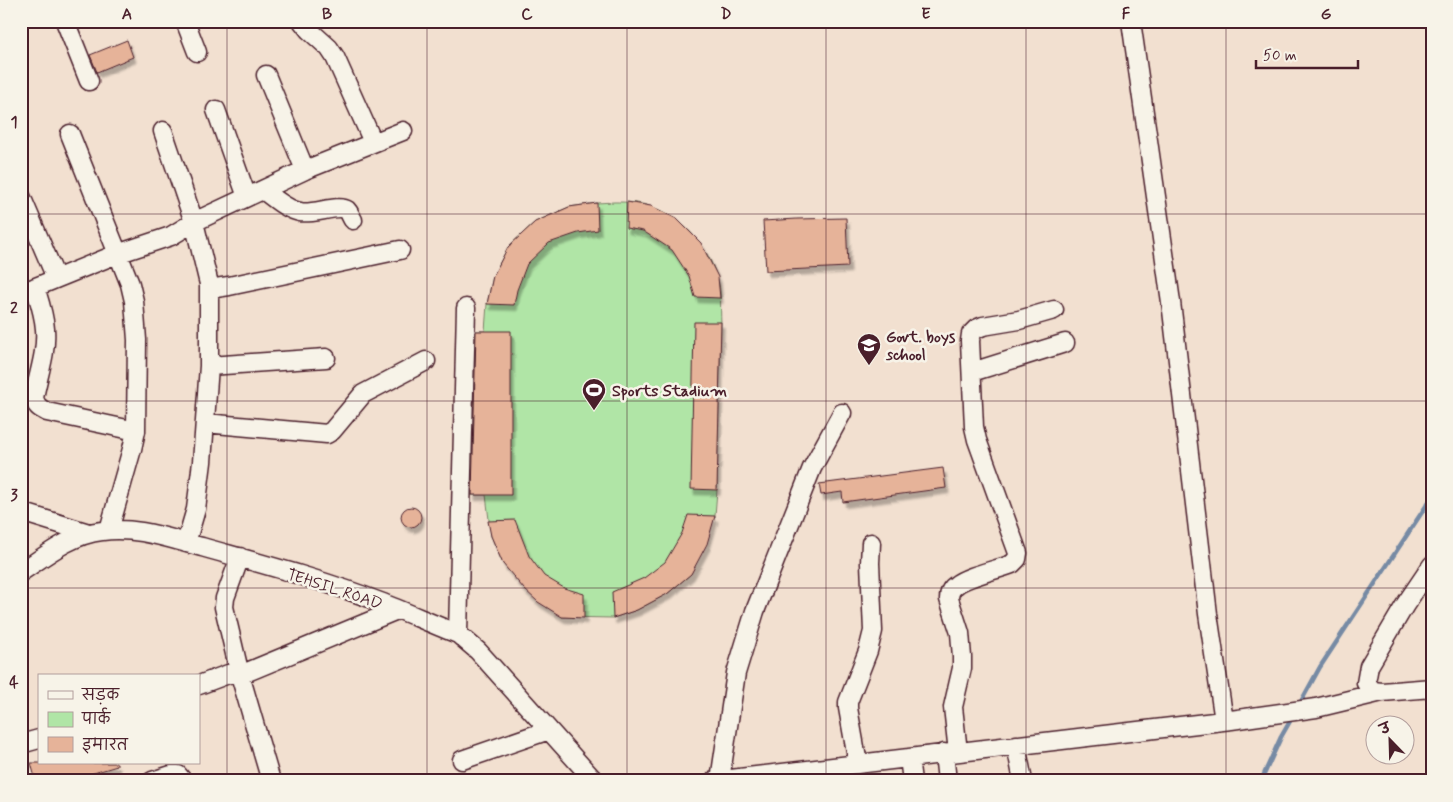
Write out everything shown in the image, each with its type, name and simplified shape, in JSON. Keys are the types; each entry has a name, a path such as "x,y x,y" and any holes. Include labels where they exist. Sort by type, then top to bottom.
{"street":[{"path":"65,21 88,81"},
{"path":"185,21 197,52"},
{"path":"302,21 308,30 329,48 336,57 373,142"},
{"path":"1131,21 1171,302 1208,614 1228,721"},
{"path":"266,75 306,170"},
{"path":"216,110 255,194 279,201 299,212 312,213 340,208 345,209 353,220"},
{"path":"163,131 194,222 207,272 209,289 209,366 205,423 196,509 186,543"},
{"path":"136,431 47,412 38,408 34,398 45,348 45,336 43,318 28,290 117,254 171,236 194,222 306,170 403,131"},
{"path":"70,134 130,284 136,315 136,431 109,530"},
{"path":"21,196 56,278"},
{"path":"209,289 400,250"},
{"path":"458,634 466,308"},
{"path":"947,781 951,752 953,707 962,668 960,633 949,598 949,592 963,580 1012,564 1017,559 1018,553 974,427 971,334 983,326 1019,320 1054,310"},
{"path":"972,372 1065,343"},
{"path":"209,366 326,358"},
{"path":"205,423 327,434 332,431 364,394 426,361"},
{"path":"720,780 736,673 755,611 812,468 842,413"},
{"path":"21,512 90,533"},
{"name":"TEHSIL ROAD","path":"21,572 56,549 90,533 109,530 129,531 159,535 240,557 346,590 458,634 478,651 596,781"},
{"path":"858,764 848,702 868,651 873,631 871,543"},
{"path":"240,557 225,598 224,607 239,673 271,781"},
{"path":"1382,692 1373,691 1366,682 1369,666 1405,605 1432,565"},
{"path":"200,685 239,673 397,610"},
{"path":"714,781 1016,744 1228,721 1316,708 1382,692 1432,688"},
{"path":"462,760 549,730"},
{"path":"21,744 38,739"},
{"path":"1016,744 1023,781"},
{"path":"909,758 912,781"},
{"path":"152,781 171,775 178,775 183,781"}],"green space":[{"name":"Sports Stadium","path":"614,202 647,205 674,218 700,244 713,265 719,282 721,322 715,516 691,574 667,594 637,610 613,618 562,617 503,564 491,536 486,495 470,495 470,331 485,331 487,304 493,276 508,247 535,222 569,207"}],"building":[{"path":"127,40 133,57 97,72 90,55"},
{"path":"627,202 651,206 677,219 701,243 718,277 720,298 695,297 689,276 672,250 643,231 626,228"},
{"path":"597,203 598,230 578,233 549,243 527,264 517,290 514,305 487,304 493,276 508,247 535,222 569,207"},
{"path":"846,218 848,267 766,271 763,221"},
{"path":"694,322 721,322 717,490 691,489"},
{"path":"476,331 511,331 511,495 472,495"},
{"path":"943,468 946,488 843,502 842,492 821,495 819,484"},
{"path":"411,507 418,510 421,517 418,524 411,527 404,524 401,517 404,510"},
{"path":"688,515 715,516 707,544 691,574 667,594 637,610 613,618 612,592 644,578 665,562 682,533"},
{"path":"515,520 529,556 544,576 564,588 584,594 584,618 562,617 538,602 503,564 491,536 488,521"},
{"path":"31,763 117,764 117,766 67,781 36,781"}],"waterway":[{"path":"1298,707 1320,667 1432,497"},
{"path":"1261,781 1293,716"}],"place":[{"name":"Govt. boys school","path":"869,366"},
{"name":"Sports Stadium","path":"594,411"}]}
